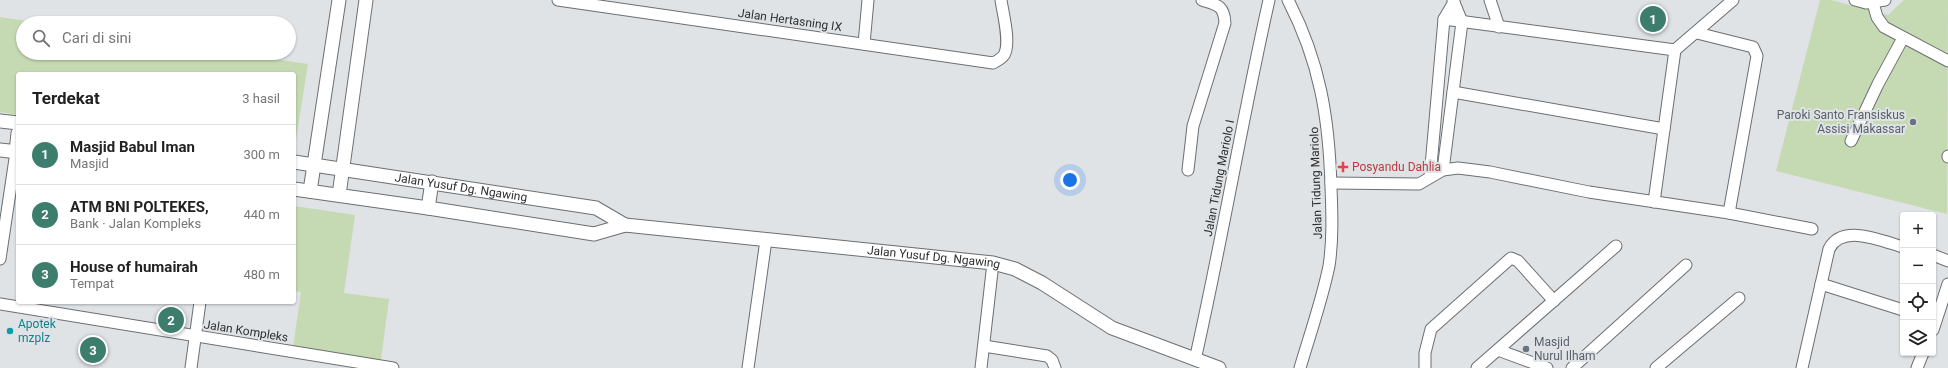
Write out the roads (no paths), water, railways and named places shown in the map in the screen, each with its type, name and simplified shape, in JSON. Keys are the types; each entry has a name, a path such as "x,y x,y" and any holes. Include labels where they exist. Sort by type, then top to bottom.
{"street":[{"path":"310,191 339,0"},
{"path":"339,195 344,168 366,0"},
{"name":"Jalan Hertasning IX","path":"558,0 993,63 1003,56 1006,49 1001,0"},
{"path":"864,44 868,0"},
{"path":"1188,170 1193,126 1225,23 1224,14 1219,6 1202,0"},
{"name":"Jalan Tidung Mariolo I","path":"1195,360 1214,278 1240,136 1269,0"},
{"name":"Jalan Tidung Mariolo","path":"1288,0 1298,20 1312,57 1320,86 1328,128 1331,183 1332,215 1329,266 1300,368"},
{"path":"1490,0 1499,27"},
{"path":"1654,202 1675,50 1697,33 1733,0"},
{"path":"1855,0 1866,3 1886,0"},
{"path":"1430,177 1444,19 1454,1"},
{"path":"1443,170 1462,22 1454,1"},
{"path":"1873,3 1877,17 1884,27 1948,61"},
{"path":"1444,19 1675,50"},
{"path":"1697,33 1753,47 1757,56 1729,213"},
{"path":"1851,141 1875,90 1903,38"},
{"path":"1453,92 1664,129"},
{"path":"0,121 16,124"},
{"path":"0,150 16,152"},
{"path":"0,259 16,158"},
{"name":"Jalan Yusuf Dg. Ngawing","path":"296,162 344,168 596,208 625,225"},
{"path":"1331,183 1419,184 1443,170 1458,168 1490,172 1589,192 1729,213 1812,229"},
{"path":"428,208 432,182"},
{"name":"Jalan Yusuf Dg. Ngawing","path":"296,189 594,234 625,225 993,263 1015,269 1042,283 1112,328 1219,368"},
{"path":"1802,368 1829,249 1833,242 1840,238 1859,235 1900,246"},
{"path":"748,368 766,240"},
{"path":"1477,368 1616,246"},
{"path":"1936,256 1948,261"},
{"path":"1425,368 1425,354 1431,328 1511,258 1518,261 1554,301"},
{"path":"981,368 993,263"},
{"path":"1572,368 1686,265"},
{"path":"1821,284 1900,309"},
{"path":"1935,320 1948,284"},
{"path":"1656,368 1739,298"},
{"name":"Jalan Kompleks","path":"0,304 393,368"},
{"path":"192,368 200,304"},
{"path":"984,346 1047,356 1052,360 1055,368"},
{"path":"1498,350 1547,368"},
{"path":"1917,368 1922,356"}],"place":[{"name":"Masjid Babul Iman","path":"1653,19"},
{"name":"Paroki Santo Fransiskus Assisi Makassar","path":"1913,122"},
{"name":"Posyandu Dahlia","path":"1343,167"},
{"name":"ATM BNI POLTEKES,","path":"171,320"},
{"name":"Apotek mzplz","path":"10,331"},
{"name":"Masjid Nurul Ilham","path":"1526,349"},
{"name":"House of humairah","path":"93,350"}]}
